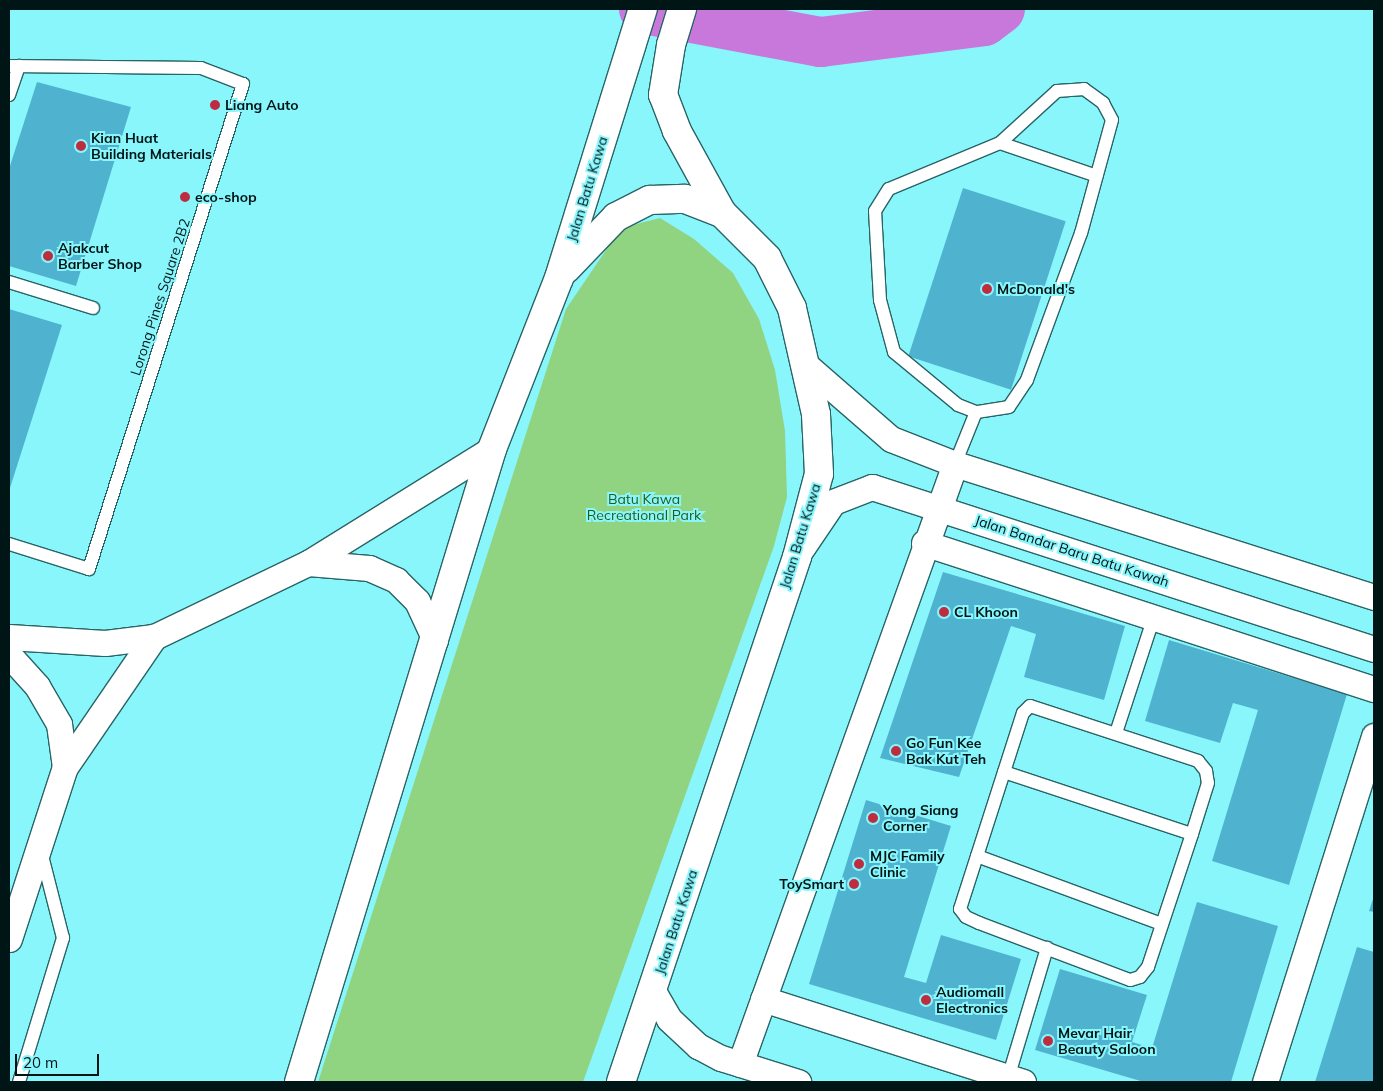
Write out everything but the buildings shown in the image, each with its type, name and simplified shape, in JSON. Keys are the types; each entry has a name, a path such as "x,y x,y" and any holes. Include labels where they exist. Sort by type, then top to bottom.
{"highway":[{"name":"Jalan Batu Kawa","path":"299,1082 492,449 559,278 643,9"},
{"name":"Jalan Batu Kawa","path":"621,1082 797,557 819,474 816,414 807,366 792,308 766,258 722,213 677,131 663,95 670,45 682,9"},
{"path":"559,278 590,241 616,217 650,200 685,199 722,213"}],"street":[{"path":"807,366 891,439 955,464 1374,597"},
{"path":"9,637 105,643 154,637 308,564 492,449"},
{"path":"740,1064 924,543 955,464"},
{"name":"Jalan Bandar Baru Batu Kawah","path":"797,557 833,502 872,487 1374,649"},
{"path":"924,543 1153,620 1374,689"},
{"path":"308,564 369,568 396,580 417,601 435,640"},
{"path":"9,939 65,767 154,637"},
{"path":"9,655 37,686 59,724 65,767"},
{"path":"1264,1082 1374,736"},
{"path":"653,991 669,1019 698,1046 740,1064 798,1082"},
{"path":"763,999 1016,1080"}],"lane":[{"path":"9,95 14,66"},
{"name":"Lorong Pines Square 2B2","path":"13,545 89,569 243,84 201,68 14,66"},
{"path":"1084,89 1103,103 1112,120 1081,233 1027,380 1009,407 976,412 958,405 894,352 880,300 875,211 889,189 1000,143 1057,91 1084,89"},
{"path":"1000,143 1098,176"},
{"path":"9,282 92,308"},
{"path":"955,464 976,412"},
{"path":"1116,733 1153,620"},
{"path":"1030,706 1116,733 1198,761 1206,771 1208,783 1148,967 1140,977 1130,980 966,917 960,909 1023,713 1030,706"},
{"path":"1004,772 1192,834"},
{"path":"19,1082 63,938 39,846"},
{"path":"977,856 1162,924"},
{"path":"1016,1080 1047,948"}],"green space":[{"name":"Batu Kawa Recreational Park","path":"660,218 694,239 733,273 759,319 775,370 785,431 787,497 774,546 583,1082 318,1082 566,309 621,228"}],"waterway":[{"path":"644,9 821,42 984,21 1000,9"}],"place":[{"name":"Liang Auto","path":"215,105"},
{"name":"Kian Huat Building Materials","path":"81,146"},
{"name":"eco-shop","path":"185,197"},
{"name":"Ajakcut Barber Shop","path":"48,256"},
{"name":"McDonald's","path":"987,289"},
{"name":"CL Khoon","path":"944,612"},
{"name":"Go Fun Kee Bak Kut Teh","path":"896,751"},
{"name":"Yong Siang Corner","path":"873,818"},
{"name":"MJC Family Clinic","path":"859,864"},
{"name":"ToySmart","path":"854,884"},
{"name":"Audiomall Electronics","path":"926,1000"},
{"name":"Mevar Hair Beauty Saloon","path":"1048,1041"}]}
